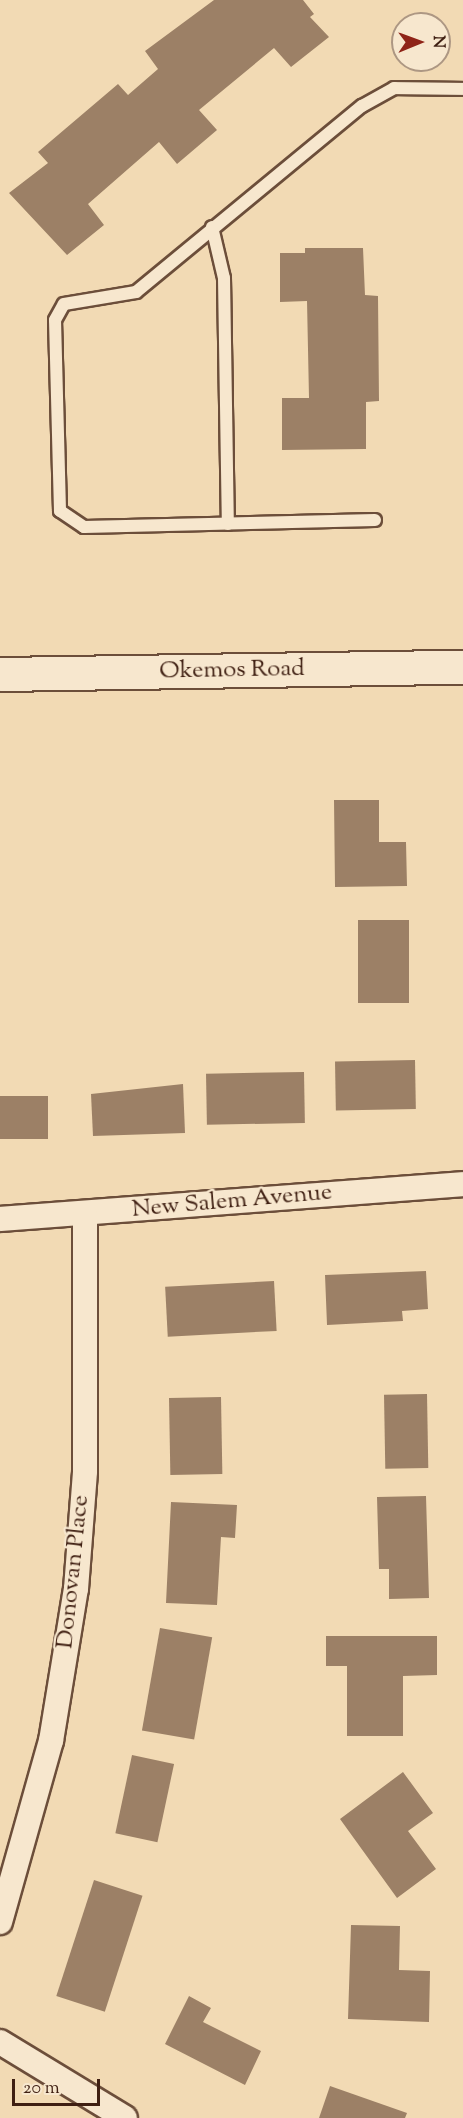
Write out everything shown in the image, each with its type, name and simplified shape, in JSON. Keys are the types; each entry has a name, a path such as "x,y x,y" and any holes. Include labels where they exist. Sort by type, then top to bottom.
{"main road":[{"name":"Okemos Road","path":"0,674 463,668"}],"street":[{"name":"New Salem Avenue","path":"0,1219 463,1184"},
{"name":"Donovan Place","path":"0,1922 51,1741 76,1589 85,1471 85,1214"},
{"path":"0,2042 125,2118"}],"lane":[{"path":"375,520 84,527 60,511 55,320 64,304 136,291 362,106 394,88 463,89"},
{"path":"212,227 224,278 228,524"}],"building":[{"path":"214,0 303,0 314,14 310,17 329,37 291,67 274,48 199,110 217,130 177,164 159,142 88,204 104,225 67,255 9,193 48,163 38,152 118,84 128,95 158,69 145,51"},
{"path":"305,248 363,248 365,295 378,296 379,401 366,402 366,449 282,450 282,398 309,398 307,301 280,302 280,253 305,253"},
{"path":"334,800 379,800 379,842 406,842 407,886 335,887"},
{"path":"358,920 409,920 409,1003 358,1003"},
{"path":"415,1060 416,1109 336,1110 335,1061"},
{"path":"304,1072 305,1123 207,1125 206,1074"},
{"path":"183,1084 185,1133 93,1136 91,1094"},
{"path":"0,1096 48,1096 48,1139 0,1139"},
{"path":"426,1271 428,1309 402,1311 403,1321 327,1325 325,1275"},
{"path":"274,1281 277,1331 168,1337 165,1287"},
{"path":"427,1394 428,1468 385,1469 384,1395"},
{"path":"221,1397 222,1474 170,1475 169,1398"},
{"path":"426,1496 429,1598 389,1599 389,1569 379,1569 377,1497"},
{"path":"171,1502 237,1505 235,1538 221,1537 217,1605 166,1603"},
{"path":"160,1628 212,1637 194,1740 142,1730"},
{"path":"326,1636 437,1636 437,1675 403,1676 403,1736 347,1736 347,1666 326,1666"},
{"path":"132,1755 174,1764 157,1842 115,1833"},
{"path":"403,1772 433,1813 408,1831 436,1869 397,1898 340,1819"},
{"path":"94,1880 143,1896 105,2012 56,1996"},
{"path":"351,1925 400,1926 399,1970 430,1971 429,2022 348,2019"},
{"path":"189,1996 211,2008 203,2022 261,2051 245,2085 165,2044"},
{"path":"330,2086 407,2113 405,2118 319,2118"}]}
